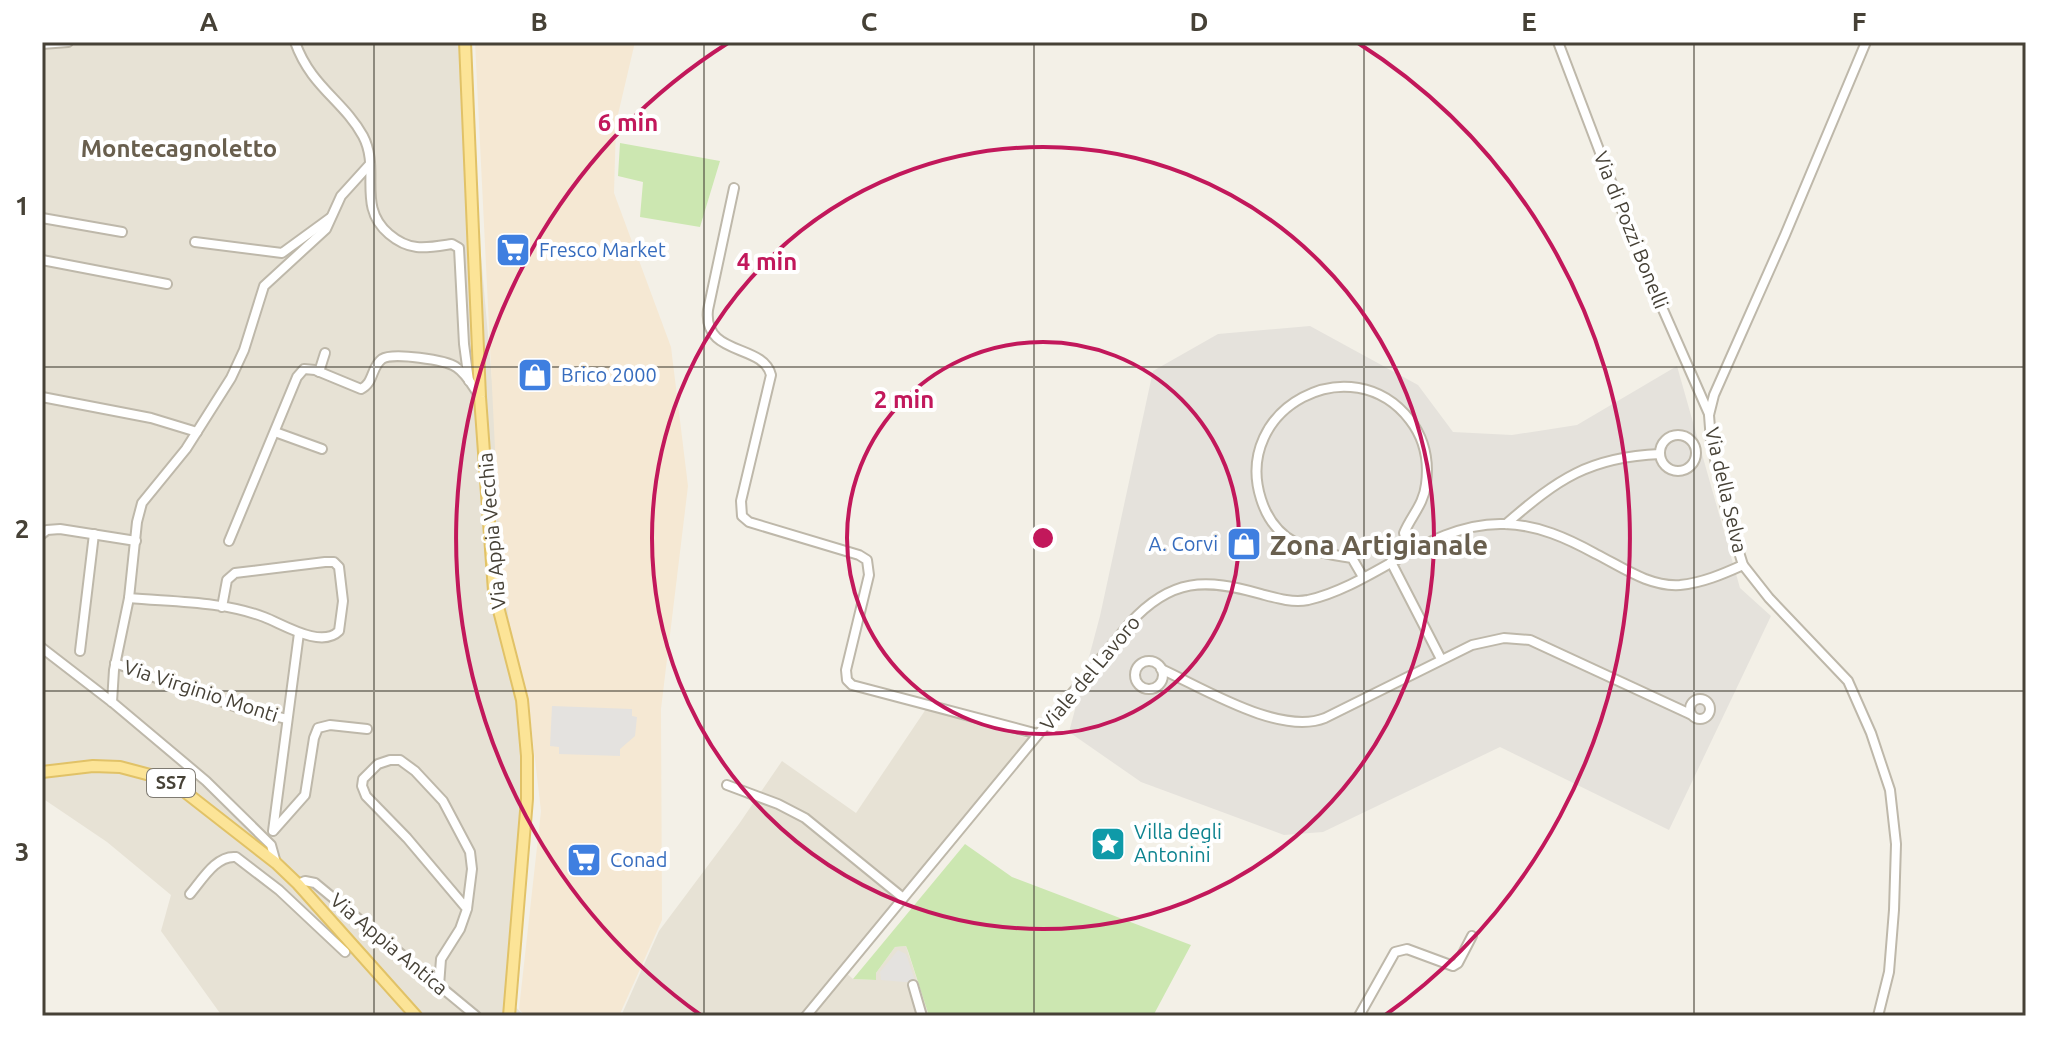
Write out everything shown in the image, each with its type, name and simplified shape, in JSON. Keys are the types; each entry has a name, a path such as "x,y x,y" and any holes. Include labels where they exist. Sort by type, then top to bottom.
{"main road":[{"name":"Via Appia Vecchia","path":"465,42 480,397 494,591 526,721 527,799 509,1016"},
{"name":"SS7","path":"42,772 103,765 126,768 162,779 184,791 298,884 347,950 416,1016"}],"street":[{"path":"42,44 68,42"},
{"path":"295,42 301,59 314,79 366,143 371,208 376,220 412,248 452,244 460,250 464,344 469,381"},
{"name":"Via di Pozzi Bonelli","path":"1558,42 1639,255 1709,415"},
{"name":"Via della Selva","path":"1866,42 1714,395 1709,415 1711,441 1727,514 1743,565 1769,598 1848,681 1871,733 1888,784 1896,844 1894,910 1888,976 1878,1016"},
{"path":"112,702 115,663 129,598 142,503 197,432 238,364 262,290 290,260 324,231 345,190 370,164"},
{"path":"734,188 708,310 708,323 715,337 766,365 771,375 741,501 742,516 749,522 859,555 869,562 869,575 846,670 849,683 1038,734"},
{"path":"195,242 279,253 288,250 332,217"},
{"path":"42,218 122,232"},
{"path":"42,260 167,284"},
{"path":"319,372 325,353"},
{"path":"229,541 299,373 307,369 319,372 361,389 368,385 382,360 395,356 449,363 461,370 480,397"},
{"path":"1363,577 1352,558 1319,554 1289,539 1272,520 1261,499 1257,467 1263,439 1282,411 1305,396 1334,387 1362,390 1393,404 1414,426 1425,453 1427,479 1420,506 1405,531 1410,553"},
{"path":"42,397 151,418 197,432"},
{"path":"275,432 322,449"},
{"path":"1680,434 1693,442 1697,453 1692,464 1676,471 1665,465 1660,454 1665,440 1680,434"},
{"path":"1506,524 1546,490 1594,464 1616,457 1660,454"},
{"name":"Viale del Lavoro","path":"806,1016 1130,623 1170,591 1189,584 1212,583 1283,600 1300,601 1318,597 1458,531 1506,524 1529,526 1557,535 1630,572 1664,584 1703,581 1743,565"},
{"path":"42,534 54,529 136,541"},
{"path":"80,651 94,534"},
{"path":"129,598 222,607 260,615 299,633 326,637 335,635 340,629 343,597 340,569 332,562 235,573 227,580 222,607"},
{"path":"1391,562 1441,659"},
{"path":"273,831 299,633"},
{"path":"1161,669 1267,717 1299,723 1321,719 1441,659 1485,641 1510,638 1530,640 1690,714"},
{"path":"42,648 206,781 274,849 276,863"},
{"name":"Via Virginio Monti","path":"115,663 237,707 287,719"},
{"path":"266,841 305,795 318,728 332,725 367,729"},
{"path":"439,986 441,959 460,929 467,909 472,864 468,847 439,795 407,764 393,759 378,764 363,779 366,796 407,838 467,909"},
{"path":"727,785 798,813 827,833 902,897"},
{"path":"190,894 218,861 229,856 236,857 347,950"},
{"name":"Via Appia Antica","path":"298,884 305,881 315,883 476,1016"},
{"path":"1359,1016 1395,952 1407,949 1453,966 1459,962 1472,936"},
{"path":"913,985 922,1016"}],"shaded area":[{"path":"42,42 462,42 528,786 512,1003 524,1016 222,1016 161,931 171,895 107,842 42,798"},
{"path":"475,42 635,42 616,123 614,193 671,347 688,486 661,709 662,920 619,1016 525,1016 519,1009 541,811 530,716 514,660 500,550"},
{"name":"Zona Artigianale","path":"1310,326 1418,385 1453,432 1512,435 1577,425 1677,366 1740,588 1771,616 1669,830 1500,747 1323,832 1284,835 1141,782 1069,732 1100,616 1153,371 1218,334"},
{"path":"552,706 632,709 632,716 637,717 635,736 620,749 620,756 559,754 559,747 550,746"},
{"path":"926,709 1037,741 844,971 853,979 876,980 876,973 895,947 906,946 929,1016 621,1016 659,931 782,761 856,813"},
{"path":"898,950 906,954 916,983 881,980 880,972"}],"green space":[{"path":"620,143 720,161 700,227 640,217 643,182 618,176"},
{"path":"965,844 1012,877 1191,945 1153,1016 929,1016 906,946 895,947 876,973 876,980 853,979"}],"place":[{"name":"Fresco Market","path":"513,250"},
{"name":"Brico 2000","path":"535,375"},
{"name":"A. Corvi","path":"1244,544"},
{"name":"Villa degli Antonini","path":"1108,844"},
{"name":"Conad","path":"584,860"}],"district":[{"name":"Montecagnoletto","path":"179,149"},
{"name":"Zona Artigianale","path":"1379,545"}]}
